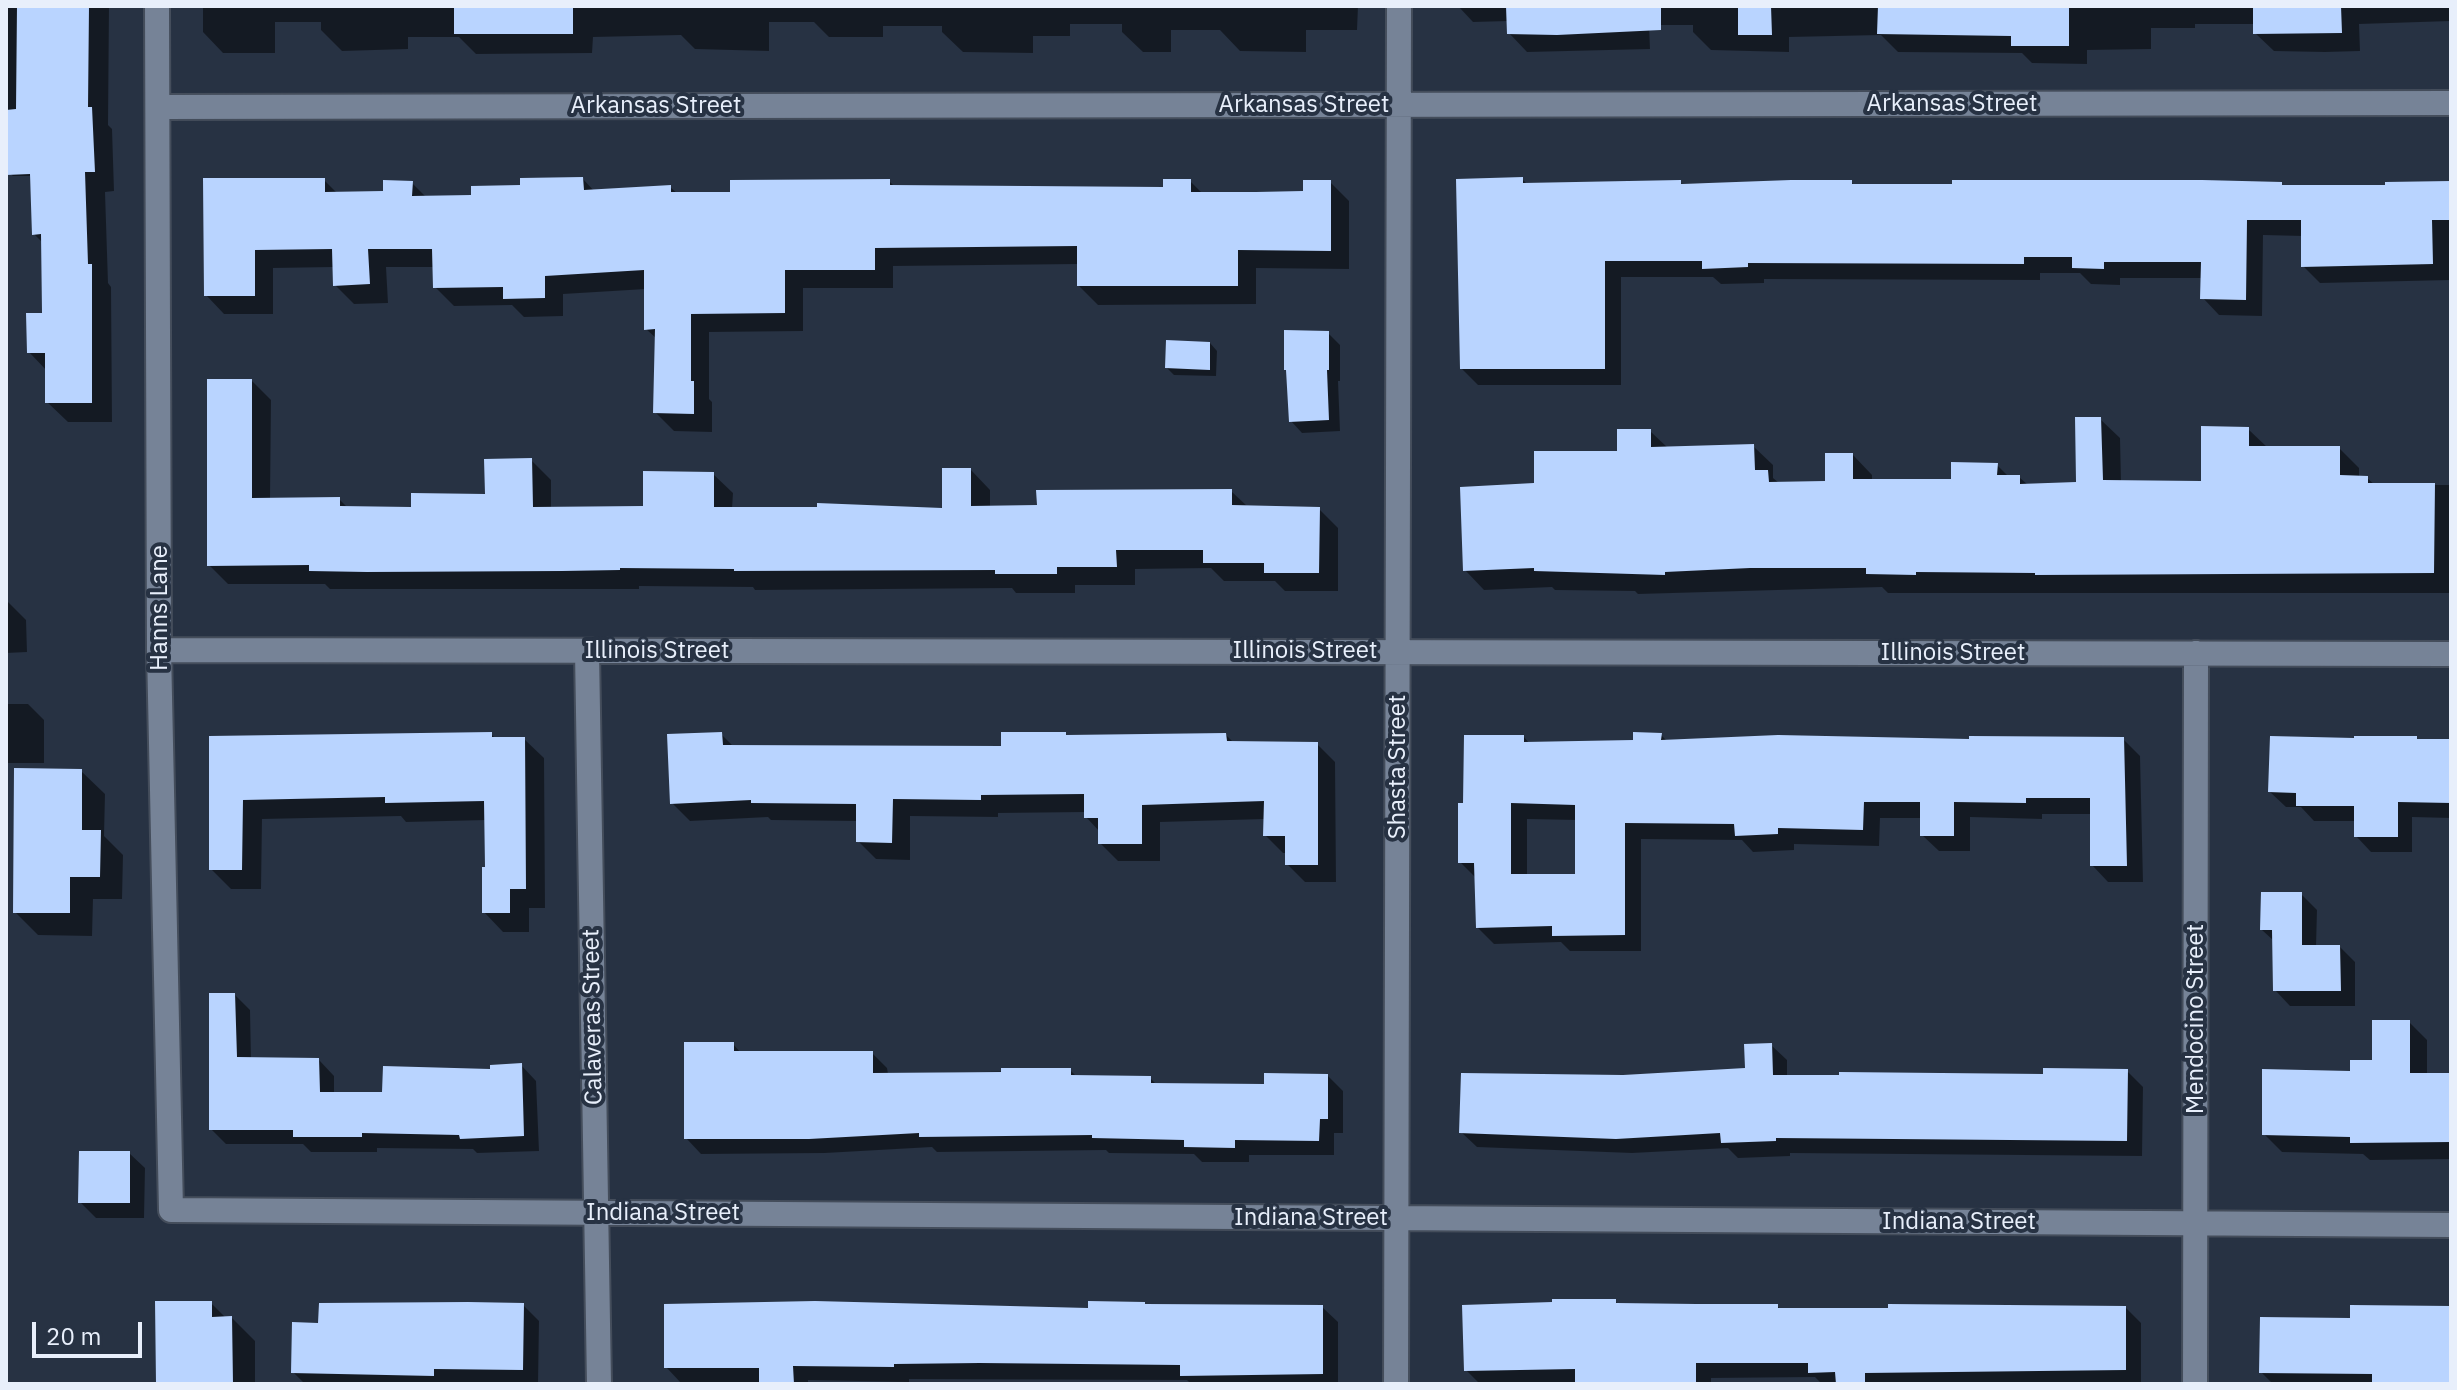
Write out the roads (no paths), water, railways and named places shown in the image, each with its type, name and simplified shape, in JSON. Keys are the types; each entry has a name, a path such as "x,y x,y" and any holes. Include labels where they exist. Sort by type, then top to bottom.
{"street":[{"name":"Hanns Lane","path":"157,6 159,650 171,1210"},
{"name":"Shasta Street","path":"1396,1384 1399,6"},
{"name":"Arkansas Street","path":"158,107 2451,103"},
{"name":"Illinois Street","path":"159,650 2451,654"},
{"name":"Calaveras Street","path":"587,651 599,1384"},
{"name":"Mendocino Street","path":"2195,1384 2196,653"},
{"name":"Indiana Street","path":"171,1210 2451,1225"}]}
